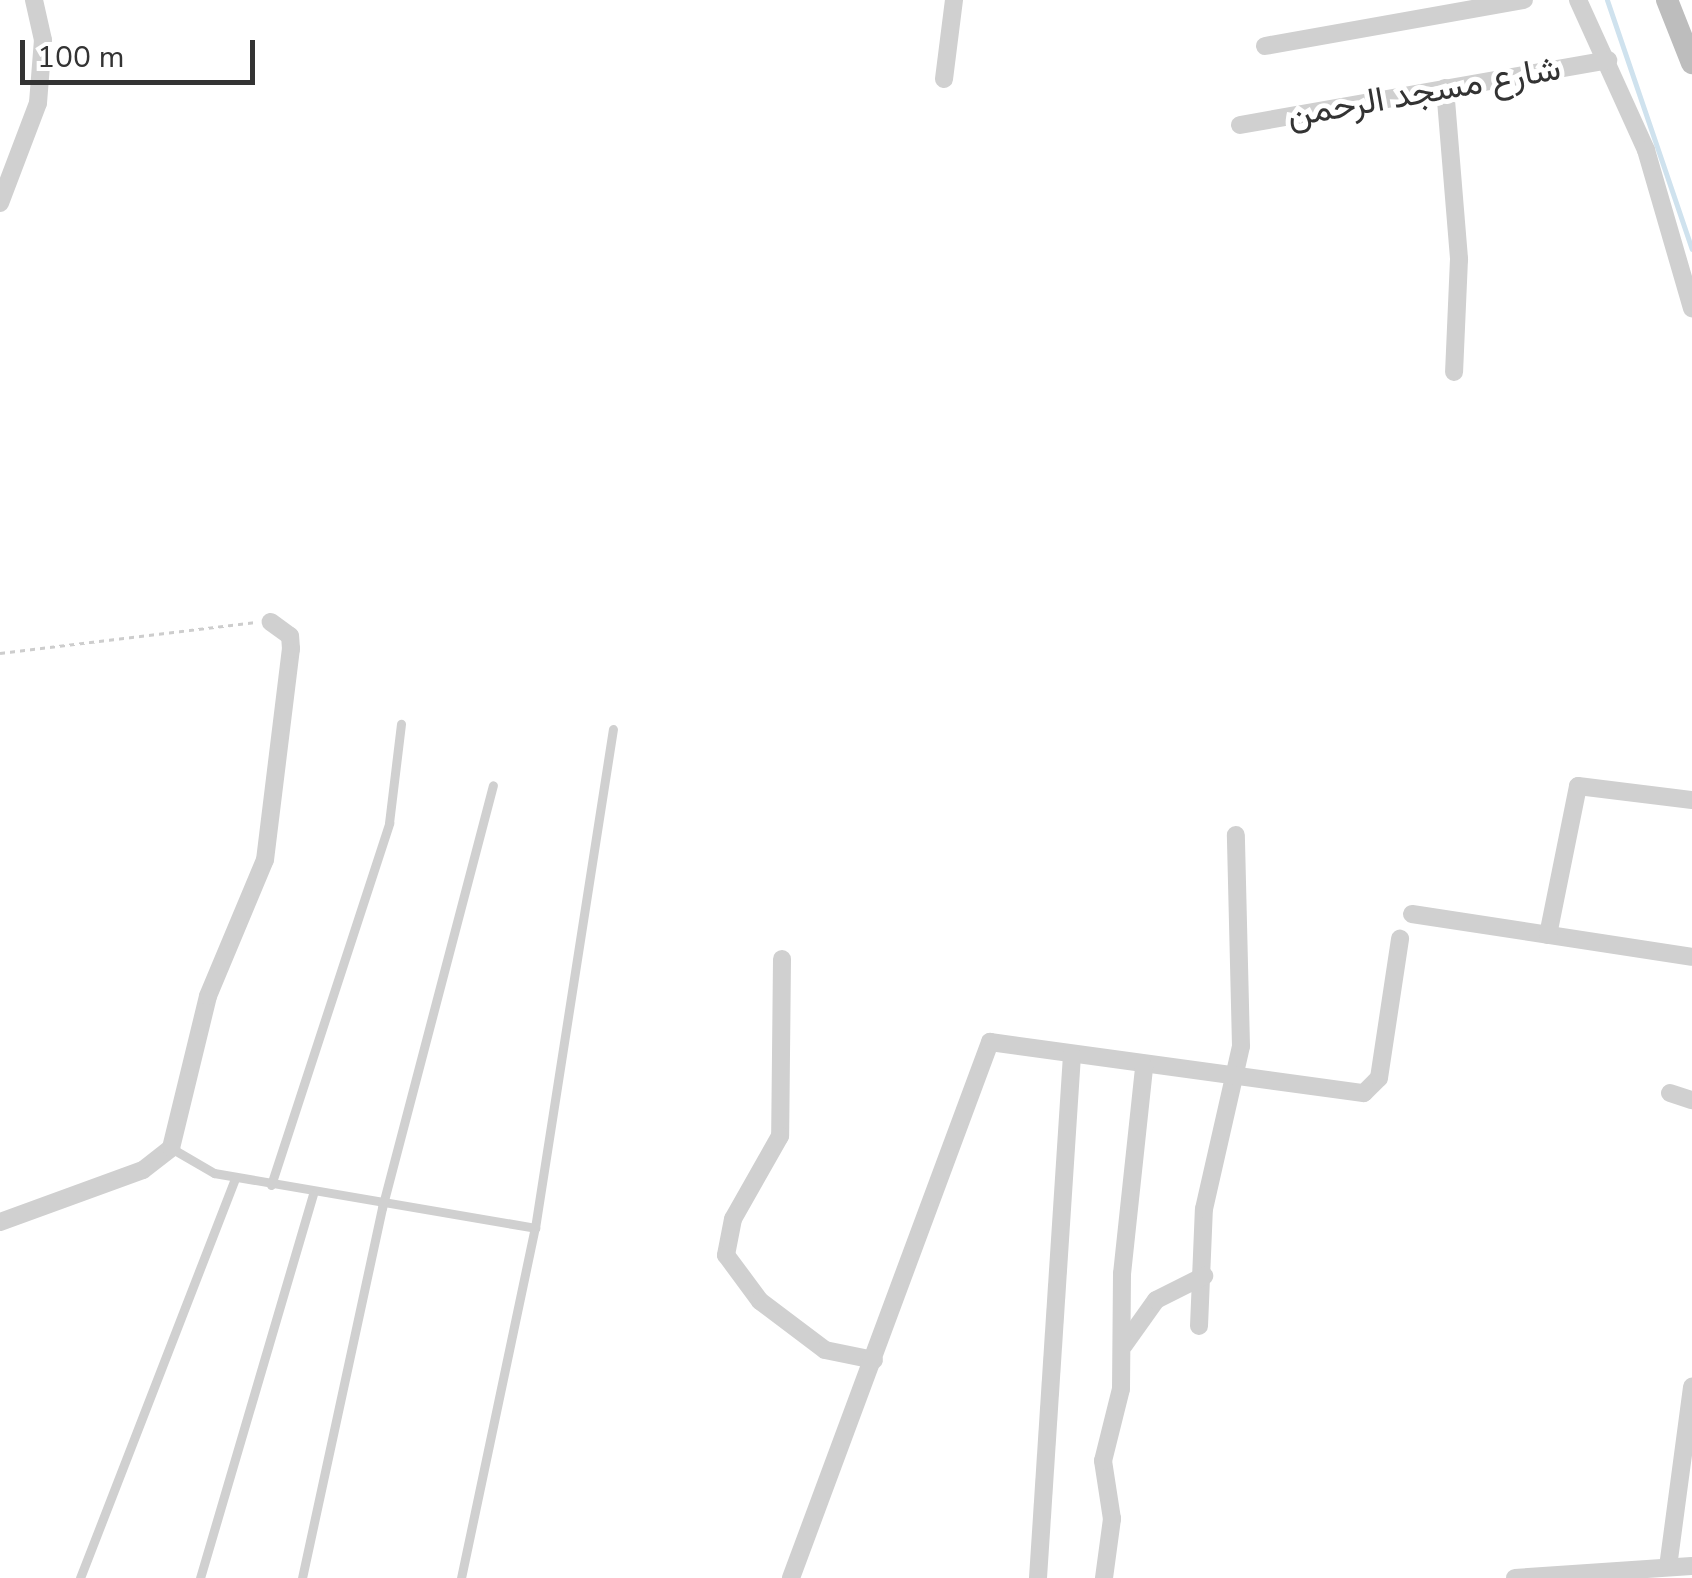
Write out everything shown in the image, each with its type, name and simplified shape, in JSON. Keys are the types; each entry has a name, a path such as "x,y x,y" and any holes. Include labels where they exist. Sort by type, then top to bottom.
{"street":[{"path":"0,203 38,102 43,24 34,0"},
{"path":"944,79 954,0"},
{"path":"1265,46 1524,0"},
{"path":"1578,0 1646,150 1692,308"},
{"path":"1667,0 1692,62"},
{"name":"شارع مسجد الرحمن","path":"1240,125 1608,60"},
{"path":"1445,88 1459,259 1454,372"},
{"path":"0,1222 144,1170 170,1148 208,996 265,860 290,649 290,636 270,622"},
{"path":"1548,935 1578,786 1692,800"},
{"path":"1199,1326 1204,1209 1232,1080 1244,981 1236,835"},
{"path":"1412,914 1692,958"},
{"path":"791,1578 986,1047 996,1040 1232,1080 1364,1093 1379,1078 1400,939"},
{"path":"782,959 780,1136 733,1219 726,1255 760,1300 825,1350 874,1360"},
{"path":"1038,1578 1072,1054"},
{"path":"1104,1578 1112,1519 1103,1461 1124,1345 1122,1274 1144,1067"},
{"path":"1670,1093 1692,1100"},
{"path":"1124,1345 1156,1300 1204,1276"},
{"path":"1668,1567 1692,1386"},
{"path":"1515,1578 1692,1566"}],"lane":[{"path":"271,1185 389,823 401,724"},
{"path":"461,1578 534,1228 613,729"},
{"path":"302,1578 382,1208 493,785"},
{"path":"170,1148 235,1178 382,1208 534,1228"},
{"path":"80,1578 235,1178"},
{"path":"200,1578 313,1194"}],"path":[{"path":"0,653 270,622"}],"waterway":[{"path":"1607,0 1692,249"}]}
